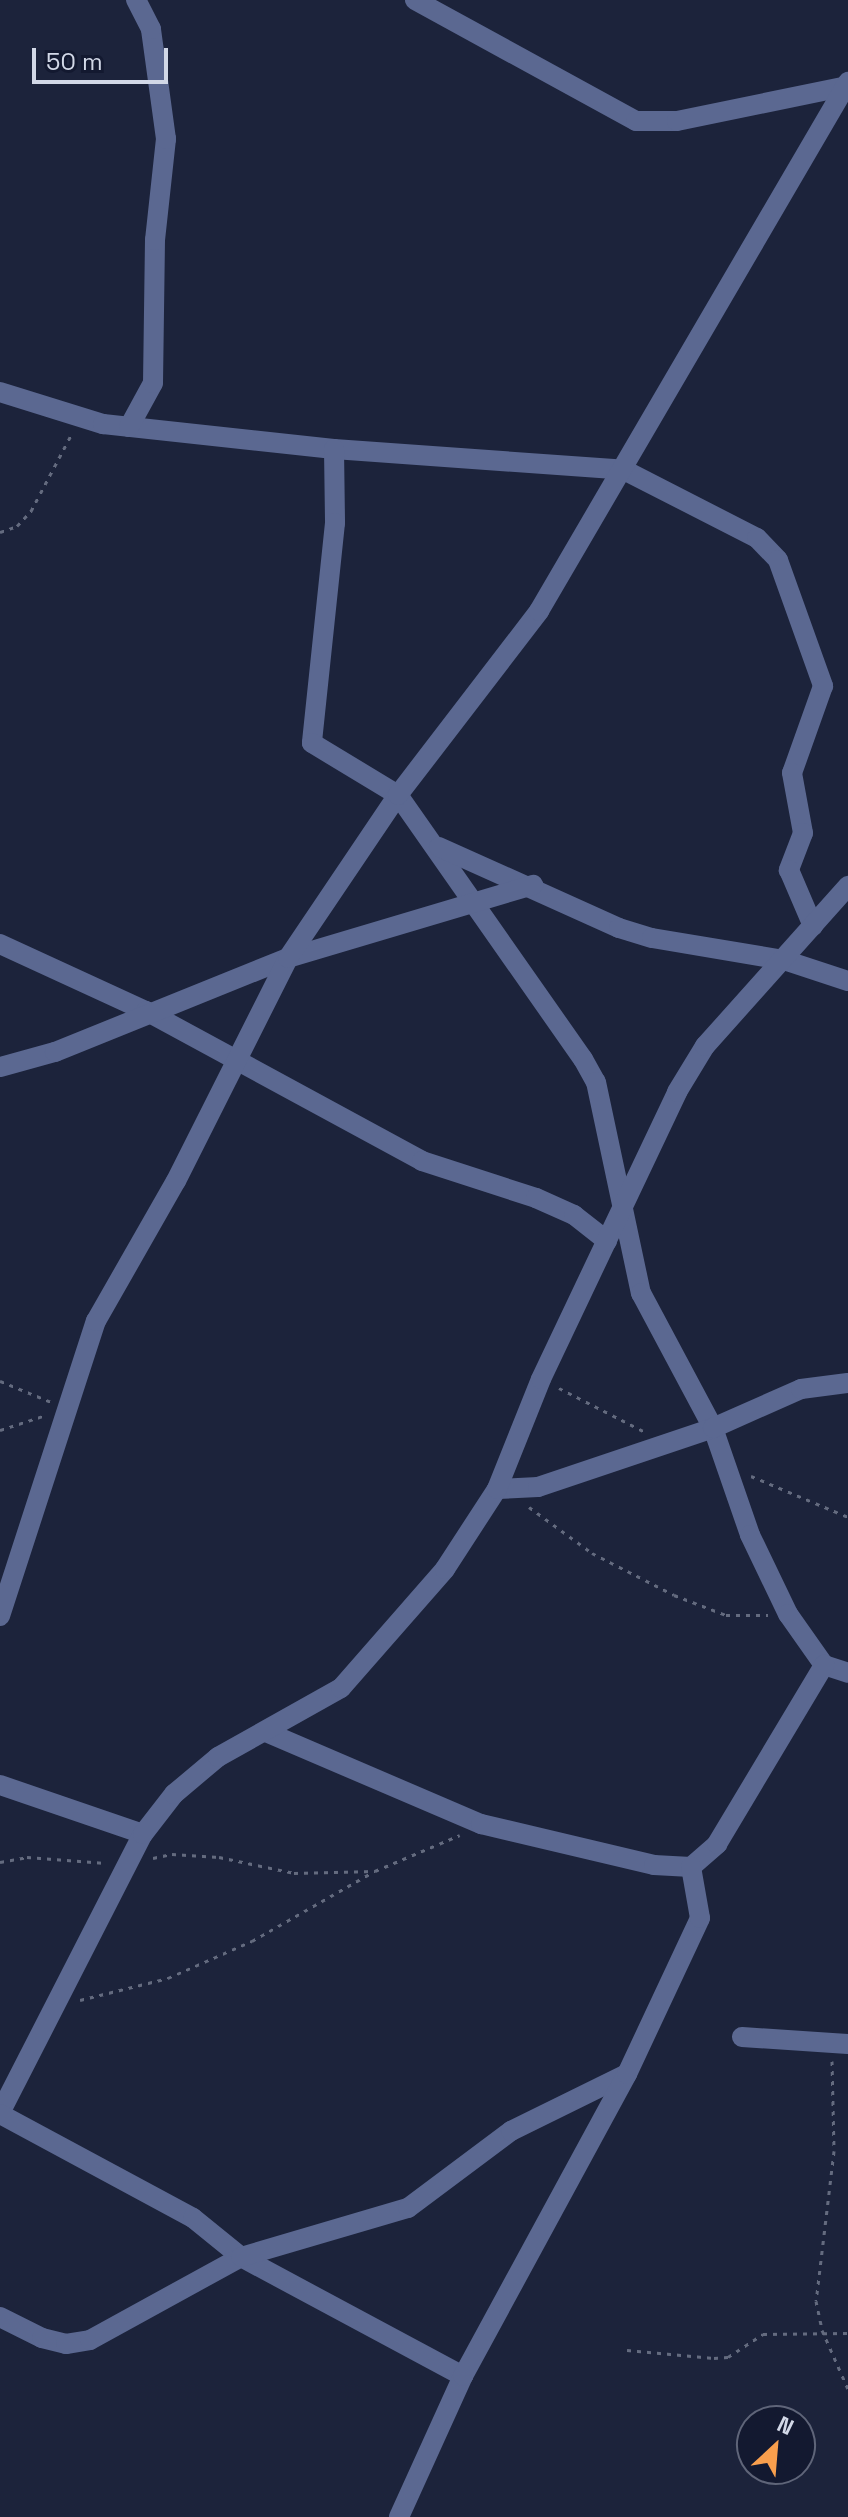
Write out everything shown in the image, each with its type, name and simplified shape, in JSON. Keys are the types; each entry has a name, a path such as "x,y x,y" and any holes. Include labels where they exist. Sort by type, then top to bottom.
{"street":[{"path":"129,427 153,383 155,240 166,139 151,29 136,0"},
{"path":"415,0 636,121 677,121 847,85"},
{"path":"0,1616 96,1321 237,1062 288,958 398,795 516,645 624,470 847,85"},
{"path":"0,392 81,417 129,427 334,449 624,470 757,538 778,560 823,686 792,773 803,833 789,870 813,926"},
{"path":"334,449 335,523 310,736 319,751 398,795 439,847 596,1082 625,1203 641,1293 713,1428 750,1535 788,1614 824,1665 848,1673"},
{"path":"439,847 652,938 784,960 848,981"},
{"path":"0,1067 55,1052 146,1011 288,958 533,885"},
{"path":"463,2376 241,2257 181,2211 0,2114 143,1834 195,1773 341,1688 361,1669 445,1569 507,1490 541,1379 677,1092 705,1046 848,886"},
{"path":"0,944 146,1011 422,1161 574,1215 607,1241"},
{"path":"507,1490 713,1428 801,1389 848,1383"},
{"path":"266,1732 481,1824 654,1865 691,1867 717,1844 824,1665"},
{"path":"0,1785 143,1834"},
{"path":"399,2517 463,2376 627,2074 700,1918 691,1867"},
{"path":"742,2037 839,2043"},
{"path":"0,2317 42,2338 66,2344 90,2340 241,2257 408,2208 511,2131 627,2074"}],"path":[{"path":"0,532 17,526 31,511 81,417"},
{"path":"0,1381 67,1408"},
{"path":"0,1430 67,1408"},
{"path":"507,1490 540,1519 674,1595 726,1615 788,1614"},
{"path":"56,2006 168,1978 252,1941 375,1871 415,1858 481,1824"},
{"path":"0,1862 27,1857 127,1865 172,1854 294,1873 375,1871"},
{"path":"839,2043 834,2151 816,2301 822,2330 848,2389"},
{"path":"627,2350 728,2357 763,2334 822,2330 848,2333"}]}
